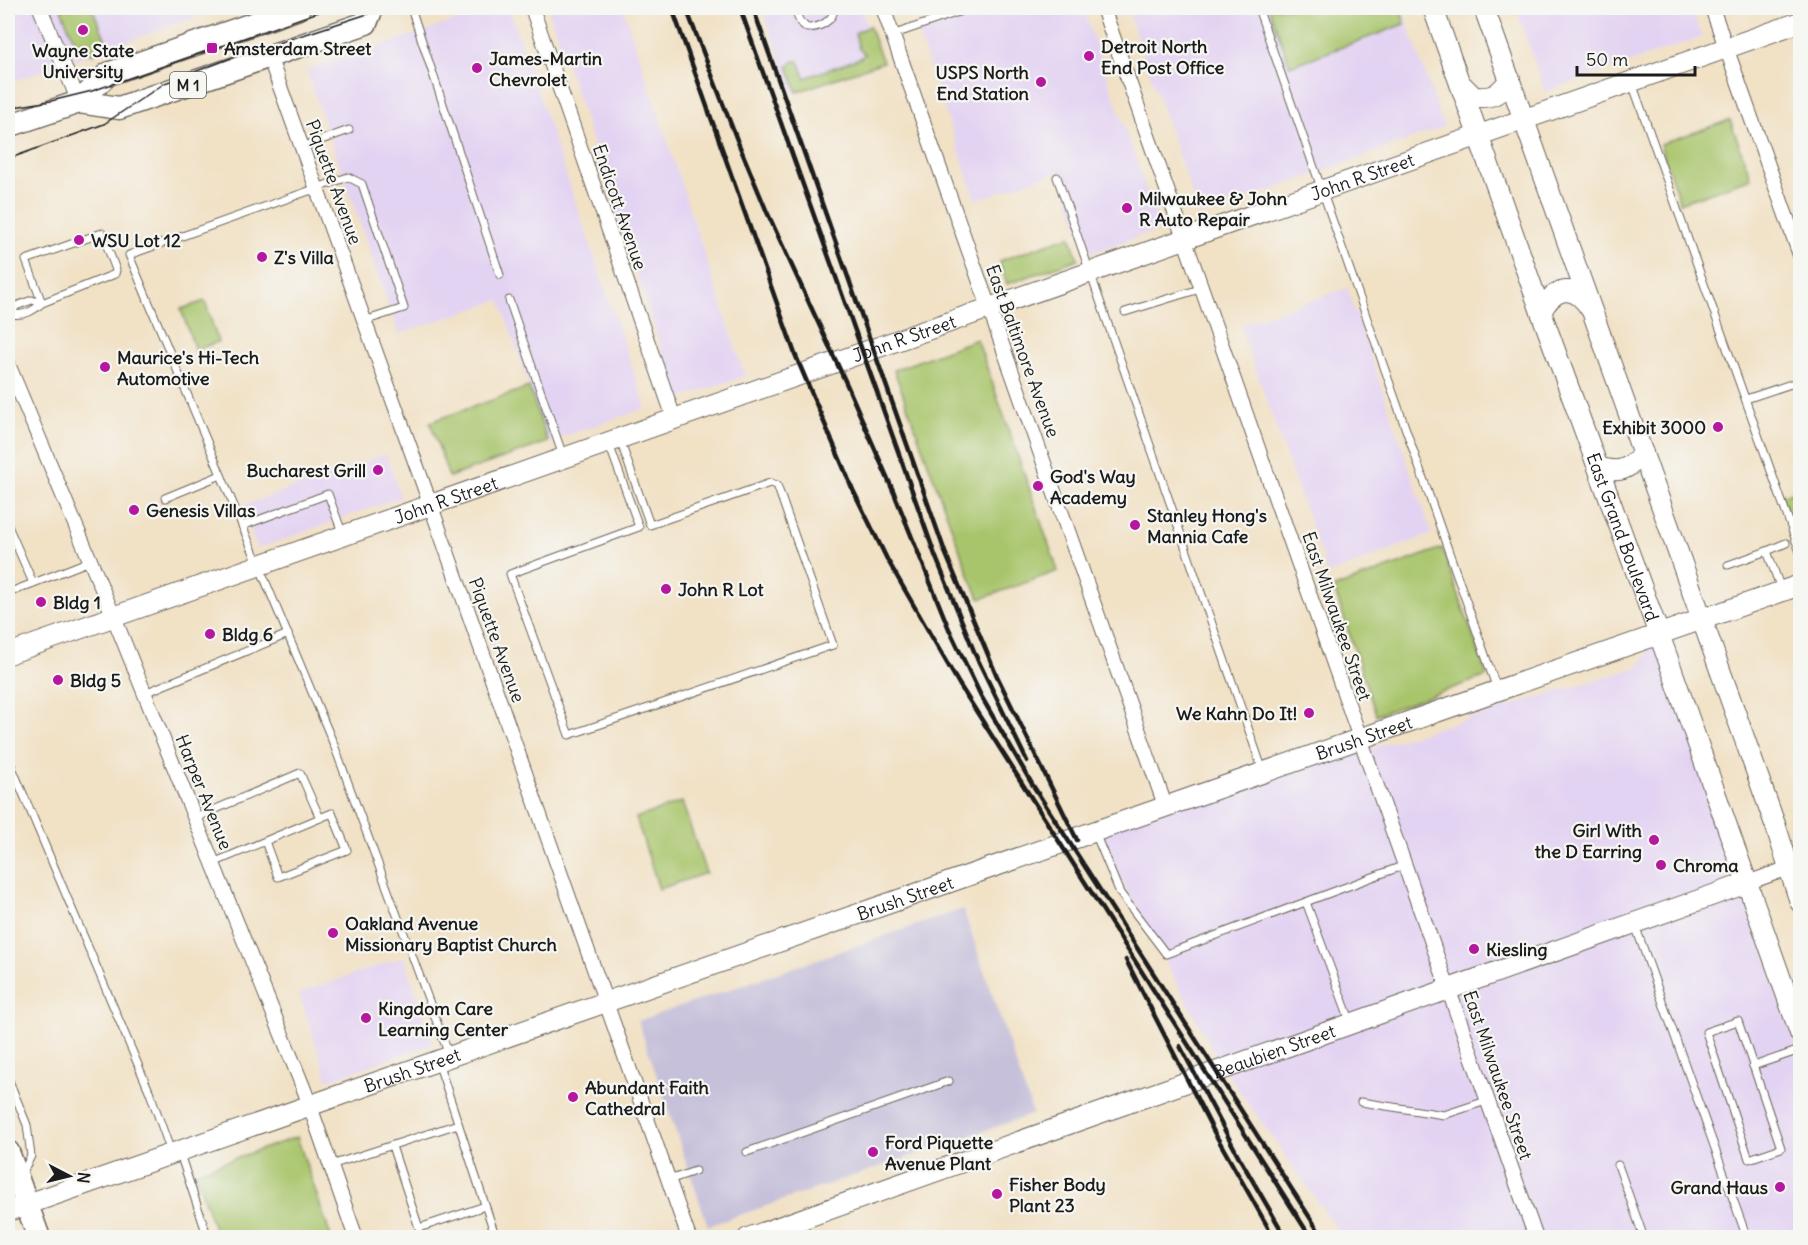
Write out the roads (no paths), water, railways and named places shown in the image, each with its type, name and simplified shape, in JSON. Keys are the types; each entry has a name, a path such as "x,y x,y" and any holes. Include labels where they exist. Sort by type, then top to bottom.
{"main road":[{"name":"M 1","path":"8,126 79,102 108,74 299,8"},
{"name":"M 1","path":"79,102 119,108 366,23 372,8"},
{"path":"8,1152 31,1222"}],"street":[{"path":"40,8 79,102"},
{"name":"Endicott Avenue","path":"532,8 674,418"},
{"name":"East Baltimore Avenue","path":"883,8 1166,808"},
{"name":"East Milwaukee Street","path":"1103,8 1536,1238"},
{"name":"East Grand Boulevard","path":"1433,8 1800,1033"},
{"path":"1484,8 1776,827 1795,866 1800,902"},
{"path":"1712,8 1800,255"},
{"name":"John R Street","path":"8,654 113,615 1800,22"},
{"name":"Piquette Avenue","path":"269,56 607,1003 688,1238"},
{"path":"1458,81 1474,97 1489,97 1500,92 1510,79"},
{"path":"1541,312 1546,302 1554,294 1574,291 1583,297 1593,313"},
{"name":"Harper Avenue","path":"8,364 145,693 311,1106 356,1238"},
{"path":"1599,467 1612,472 1623,470 1634,464 1643,453"},
{"name":"Brush Street","path":"31,1222 175,1153 1800,585"},
{"name":"Beaubien Street","path":"748,1238 1795,866"}],"lane":[{"path":"411,8 500,275"},
{"path":"794,8 800,22 807,28 828,21 834,13 834,8"},
{"path":"892,34 970,8"},
{"path":"1258,8 1497,692"},
{"path":"1631,82 1800,552"},
{"path":"302,147 348,130"},
{"path":"364,321 404,308 362,184 348,177 129,255 334,745 444,1060 458,1124 496,1238"},
{"path":"1057,177 1263,774"},
{"path":"9,315 16,306 32,300 42,303 115,274 116,270 102,233 26,260 42,303"},
{"path":"1125,312 1203,288"},
{"path":"509,300 563,457"},
{"path":"1746,399 1800,381"},
{"path":"614,439 650,525 770,483 777,485 834,645 569,735 510,574 639,527 614,439"},
{"path":"165,498 221,475"},
{"path":"242,526 328,494 343,535"},
{"path":"8,526 33,583"},
{"path":"1728,565 1786,543"},
{"path":"1767,551 1781,592"},
{"path":"8,592 90,561"},
{"path":"145,693 288,634"},
{"path":"8,759 150,1093 208,1238"},
{"path":"195,818 300,773 320,818"},
{"path":"213,863 265,841 332,813 347,850 278,877 265,841"},
{"path":"1095,832 1120,893 1166,954 1405,865"},
{"path":"1306,902 1351,1023"},
{"path":"1634,923 1747,1238"},
{"path":"1738,1021 1753,1066 1781,1148 1749,1159 1706,1032 1738,1021"},
{"path":"1753,1066 1800,1050"},
{"path":"8,1078 27,1125 31,1156 18,1181"},
{"path":"747,1152 949,1082"},
{"path":"1361,1102 1444,1115 1489,1100"},
{"path":"331,1165 458,1124"},
{"path":"392,1146 419,1228 485,1206"},
{"path":"1618,1165 1644,1238"},
{"path":"669,1180 695,1170"}],"tram line":[{"path":"8,108 92,91 330,8"},
{"path":"8,159 104,124 165,83 229,59 386,8"}],"railway":[{"path":"672,8 795,354 853,490 887,559 959,684 1311,1238"},
{"path":"686,8 767,212 847,385 949,629 981,696 1032,784 1323,1238"},
{"path":"740,8 935,555 976,656 1027,761"},
{"path":"753,8 945,552 996,674 1077,840"},
{"path":"1126,960 1214,1132 1274,1238"},
{"path":"1180,1046 1240,1159 1286,1238"}],"place":[{"name":"Wayne State University","path":"83,30"},
{"name":"Amsterdam Street","path":"212,48"},
{"name":"Detroit North End Post Office","path":"1089,56"},
{"name":"James-Martin Chevrolet","path":"477,68"},
{"name":"USPS North End Station","path":"1041,82"},
{"name":"Milwaukee & John R Auto Repair","path":"1127,208"},
{"name":"WSU Lot 12","path":"79,240"},
{"name":"Z's Villa","path":"262,257"},
{"name":"Maurice's Hi-Tech Automotive","path":"105,367"},
{"name":"Exhibit 3000","path":"1718,427"},
{"name":"Bucharest Grill","path":"378,470"},
{"name":"God's Way Academy","path":"1038,486"},
{"name":"Genesis Villas","path":"134,510"},
{"name":"Stanley Hong's Mannia Cafe","path":"1135,525"},
{"name":"John R Lot","path":"666,589"},
{"name":"Bldg 1","path":"41,602"},
{"name":"Bldg 6","path":"210,634"},
{"name":"Bldg 5","path":"58,680"},
{"name":"We Kahn Do It!","path":"1309,713"},
{"name":"Girl With the D Earring","path":"1654,840"},
{"name":"Chroma","path":"1661,865"},
{"name":"Oakland Avenue Missionary Baptist Church","path":"333,933"},
{"name":"Kiesling","path":"1474,949"},
{"name":"Kingdom Care Learning Center","path":"366,1018"},
{"name":"Abundant Faith Cathedral","path":"573,1097"},
{"name":"Ford Piquette Avenue Plant","path":"873,1152"},
{"name":"Grand Haus","path":"1780,1187"},
{"name":"Fisher Body Plant 23","path":"997,1194"}]}
